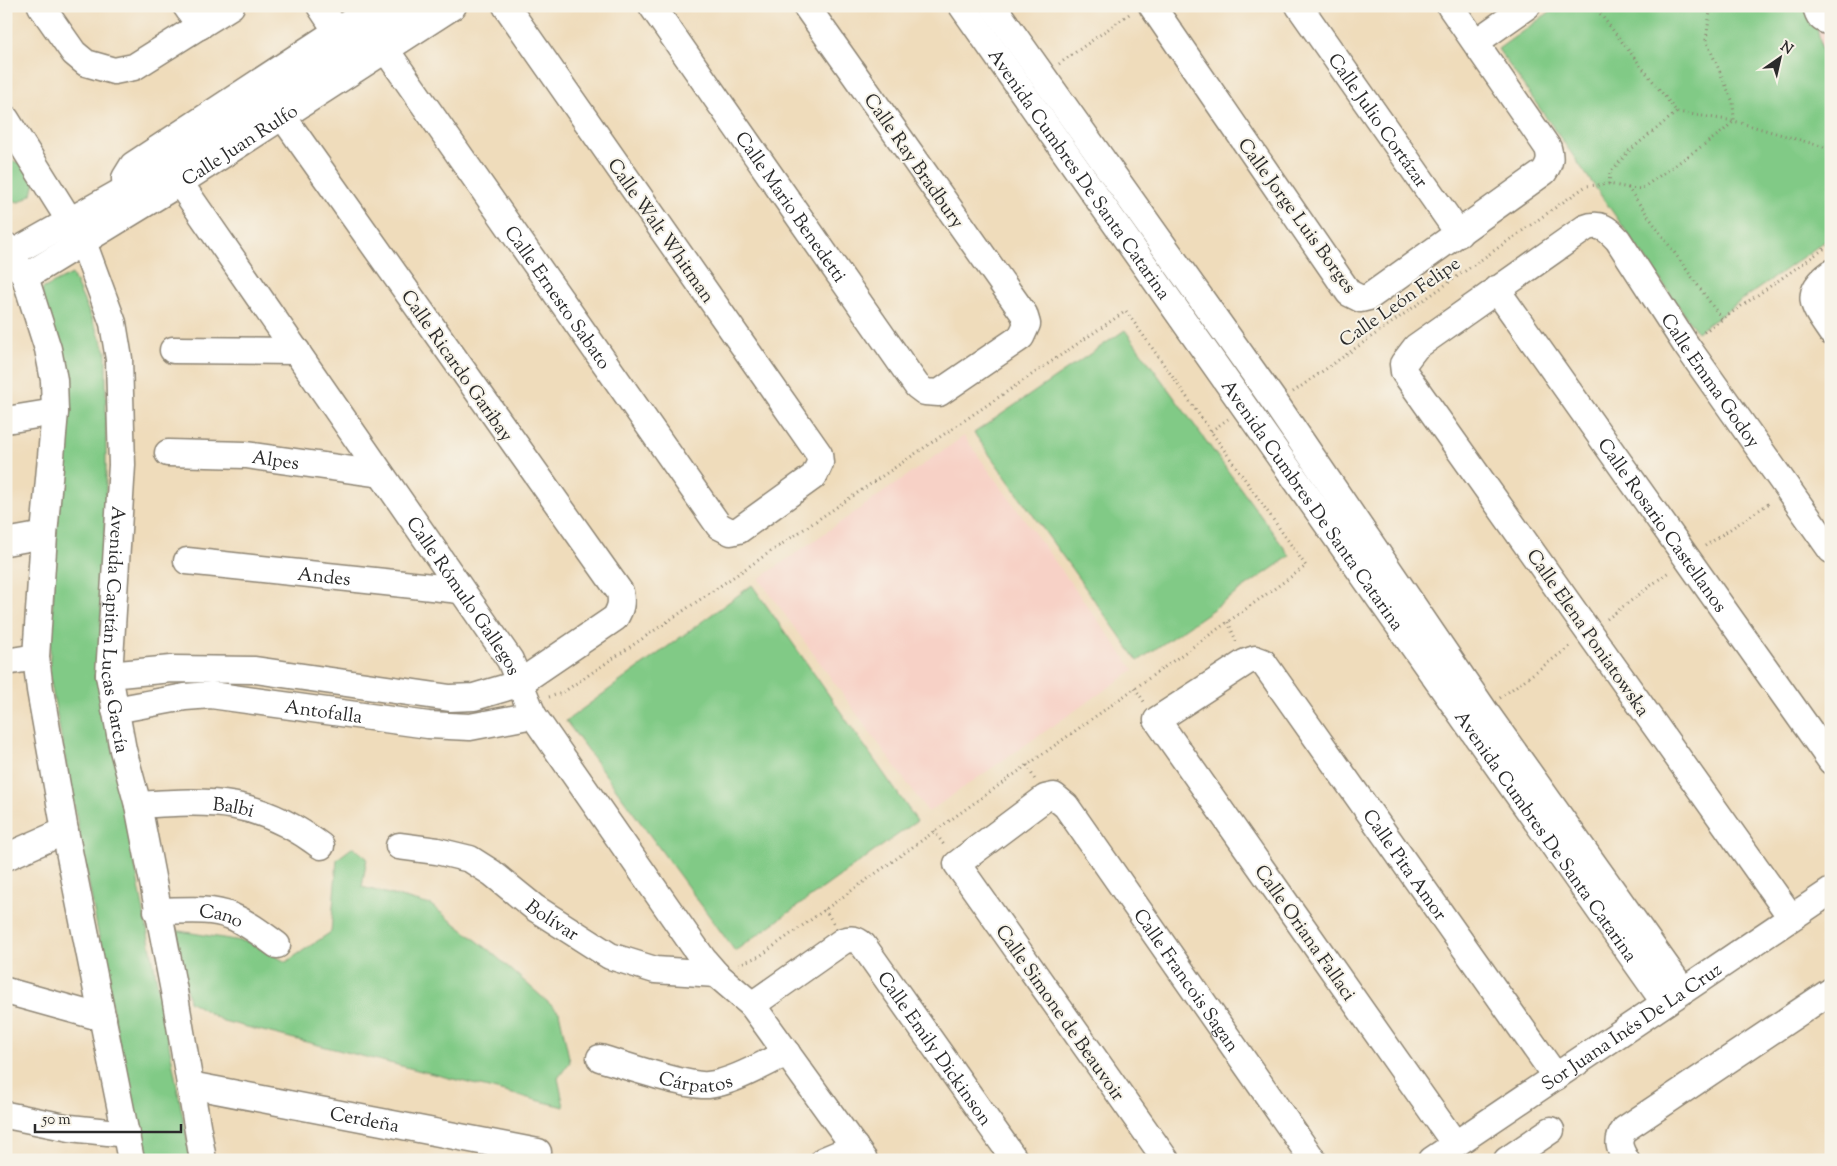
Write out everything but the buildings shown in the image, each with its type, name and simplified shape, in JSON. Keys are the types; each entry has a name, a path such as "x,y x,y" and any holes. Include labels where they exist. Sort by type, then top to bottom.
{"street":[{"path":"41,6 74,53 86,63 114,71 134,67 193,16 231,6"},
{"path":"320,6 349,49"},
{"name":"Calle Juan Rulfo","path":"25,277 77,231 128,202 276,108 349,49 370,22 412,6"},
{"name":"Calle Juan Rulfo","path":"128,202 125,178 133,164 349,49 370,22 453,6"},
{"name":"Calle Walt Whitman","path":"506,6 819,454 819,469 814,476 739,530"},
{"name":"Calle Mario Benedetti","path":"652,6 917,386 925,392 938,393 1021,337 1027,324 1024,314"},
{"name":"Calle Ray Bradbury","path":"806,6 1024,314"},
{"name":"Avenida Cumbres De Santa Catarina","path":"962,6 1256,423 1673,996"},
{"name":"Avenida Cumbres De Santa Catarina","path":"993,6 1279,408 1484,710 1673,996"},
{"name":"Calle Jorge Luis Borges","path":"1152,6 1355,298 1369,297 1544,172 1549,165 1551,157 1548,148 1476,42"},
{"name":"Calle Julio Cortázar","path":"1299,6 1459,234"},
{"path":"1450,6 1476,42 1527,6"},
{"path":"1816,6 1818,14 1823,21 1831,22"},
{"name":"Calle Ernesto Sabato","path":"370,22 719,526 730,532 739,530"},
{"name":"Calle Ricardo Garibay","path":"276,108 620,592 622,602 615,618 526,701"},
{"name":"Avenida Capitán Lucas García","path":"6,119 77,231 113,323 119,359 122,465 109,675 115,710 138,805 203,1160"},
{"name":"Calle Rómulo Gallegos","path":"173,174 510,660 526,701 703,959 716,974 752,1005 859,1153"},
{"name":"Calle Emma Godoy","path":"1496,289 1585,228 1594,225 1604,227 1618,240 1686,345 1831,550"},
{"name":"Calle Juan Rulfo","path":"9,250 77,231"},
{"path":"9,250 25,277 48,349 54,380 55,412 36,658 40,690 65,831 131,1160"},
{"path":"1831,273 1814,289 1813,304 1831,332"},
{"name":"Calle Elena Poniatowska","path":"1496,289 1416,347 1403,364 1404,372 1791,917"},
{"name":"Calle Rosario Castellanos","path":"1496,289 1831,761"},
{"path":"173,350 297,351"},
{"path":"1256,423 1279,408"},
{"path":"6,420 55,412"},
{"name":"Alpes","path":"168,453 246,455 381,474"},
{"path":"6,542 44,535"},
{"name":"Andes","path":"187,561 460,590"},
{"path":"6,662 36,658"},
{"name":"Calle Pita Amor","path":"1157,720 1250,660 1255,659 1263,662 1556,1077"},
{"name":"Antofalla","path":"109,675 171,669 256,670 450,698 474,697 526,701"},
{"name":"Antofalla","path":"115,710 185,697 212,695 428,725 470,726 526,701"},
{"name":"Calle Oriana Fallaci","path":"1157,720 1455,1144"},
{"name":"Calle Francois Sagan","path":"957,864 1045,798 1054,796 1059,799 1066,806 1313,1160"},
{"name":"Balbi","path":"138,805 221,802 258,810 296,827 321,846"},
{"path":"6,857 65,831"},
{"name":"Bolívar","path":"399,846 438,851 470,859 492,873 535,908 610,956 654,970 716,974"},
{"name":"Calle Simone de Beauvoir","path":"957,864 1166,1160"},
{"name":"Sor Juana Inés De La Cruz","path":"1432,1160 1831,890"},
{"name":"Cano","path":"158,911 207,911 230,915 249,925 277,945"},
{"name":"Calle Emily Dickinson","path":"752,1005 843,941 854,939 863,945 1015,1160"},
{"path":"6,991 103,1018"},
{"path":"1626,1160 1619,1148 1619,1137 1625,1129 1827,1001"},
{"name":"Cárpatos","path":"600,1058 691,1083 708,1085 724,1082 787,1053"},
{"name":"Cerdeña","path":"190,1085 538,1152"},
{"path":"6,1116 70,1128 127,1134"},
{"path":"1507,1160 1551,1130"},
{"path":"824,1160 859,1153"}],"path":[{"path":"1042,76 1140,6"},
{"path":"1594,6 1677,112 1734,120 1831,149"},
{"path":"1628,188 1641,189 1722,132 1734,120 1733,102 1706,40 1710,12 1706,6"},
{"path":"1609,184 1610,173 1629,151 1677,112"},
{"name":"Calle León Felipe","path":"1279,408 1586,186 1609,184 1628,188"},
{"path":"1628,188 1722,319"},
{"path":"1686,345 1831,244"},
{"path":"526,701 562,693 1126,310 1306,566 760,956 716,974"},
{"path":"1211,431 1230,417 1239,429 1256,423"},
{"path":"1484,710 1687,558 1788,491"}],"shaded area":[{"path":"1813,6 1831,6 1831,74 1827,77"},
{"path":"964,436 1134,670 928,812 759,579"}],"green space":[{"path":"1558,6 1813,6 1827,76 1831,74 1831,237 1697,332 1498,49"},
{"path":"6,153 13,161 24,164 35,181 32,194 20,202 6,200"},
{"path":"72,274 106,351 106,488 99,676 191,1160 141,1160 49,673 59,489 42,289"},
{"path":"1125,330 1290,556 1138,661 974,433"},
{"path":"752,585 917,821 735,951 566,721"},
{"path":"353,847 367,858 362,887 431,905 489,950 559,1012 570,1062 558,1078 564,1107 223,1021 189,1001 173,930 248,942 286,962 331,932 337,859"}]}
